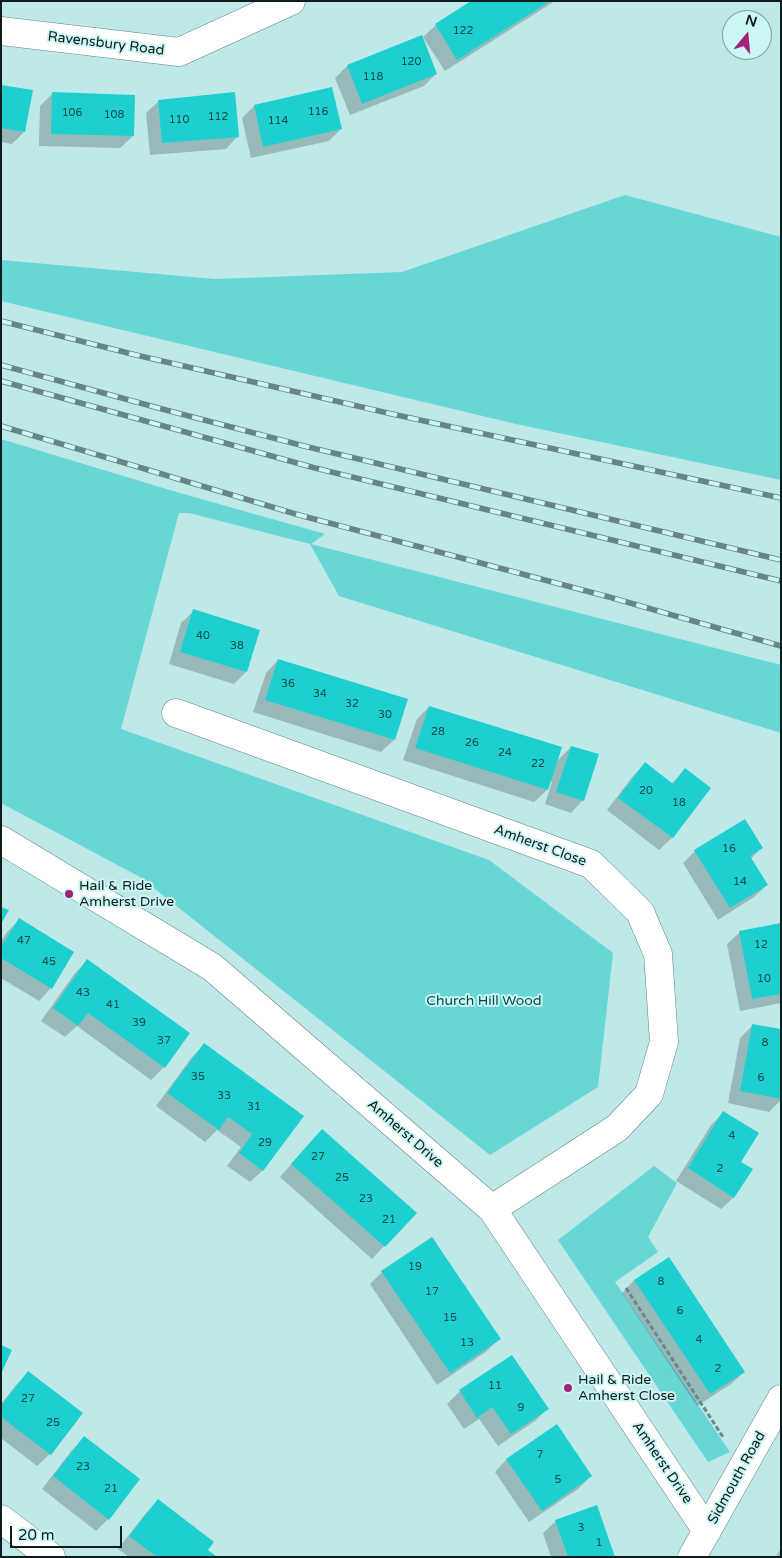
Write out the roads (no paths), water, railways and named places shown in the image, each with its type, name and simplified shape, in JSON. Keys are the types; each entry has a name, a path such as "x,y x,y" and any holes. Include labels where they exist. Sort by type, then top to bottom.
{"street":[{"name":"Ravensbury Road","path":"1,31 179,52 291,1"},
{"name":"Amherst Close","path":"176,714 591,864 640,912 658,954 664,1042 649,1094 617,1128 492,1209"},
{"name":"Amherst Drive","path":"1,840 212,967 492,1209 707,1530"},
{"name":"Sidmouth Road","path":"692,1557 781,1399"},
{"path":"1,1519 51,1557"}],"railway":[{"path":"1,321 136,355 392,414 781,498"},
{"path":"1,365 304,446 781,560"},
{"path":"1,381 315,468 781,581"},
{"path":"1,426 299,515 609,597 781,646"}],"place":[{"name":"Hail & Ride Amherst Drive","path":"69,894"},
{"name":"Hail & Ride Amherst Close","path":"568,1388"}],"park label":[{"name":"Church Hill Wood","path":"484,1001"}]}
